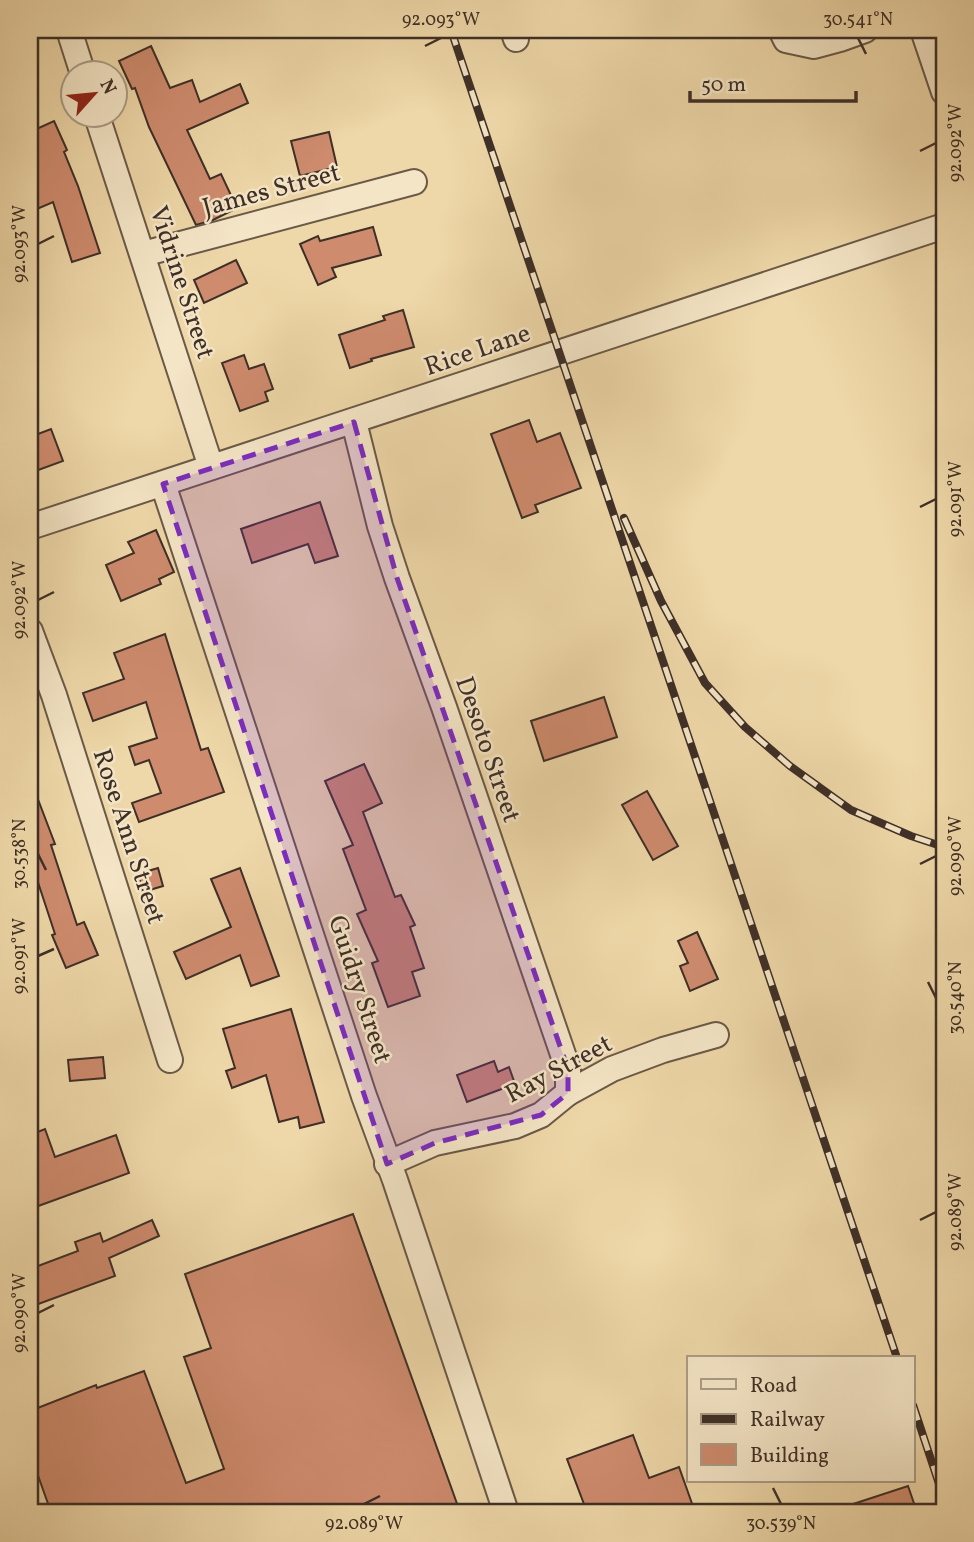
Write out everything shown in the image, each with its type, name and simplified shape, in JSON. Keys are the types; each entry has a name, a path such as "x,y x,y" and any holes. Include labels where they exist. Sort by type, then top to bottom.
{"street":[{"path":"69,30 79,60"},
{"path":"781,30 786,40 814,46 864,30"},
{"path":"923,30 944,92"},
{"name":"Vidrine Street","path":"102,130 211,467"},
{"name":"James Street","path":"144,254 414,182"},
{"name":"Rice Lane","path":"30,527 944,226"},
{"name":"Desoto Street","path":"354,422 380,526 397,578 568,1069 568,1093"},
{"name":"Guidry Street","path":"163,484 387,1164 395,1180 506,1512"},
{"name":"Rose Ann Street","path":"30,631 54,695 170,1060"},
{"name":"Ray Street","path":"387,1164 435,1143 515,1126 541,1115 568,1093 612,1069 663,1050 716,1035"}],"highlighted area":[{"path":"354,422 397,578 568,1069 568,1093 541,1115 435,1143 387,1164 163,484"}],"building":[{"path":"151,46 170,88 192,80 200,102 240,84 248,103 187,130 210,179 221,174 237,208 196,225 149,127 135,88 132,89 130,85 130,60 121,60"},
{"path":"54,121 67,150 64,152 100,253 72,262 53,202 30,212 30,132"},
{"path":"329,132 337,167 300,176 291,141"},
{"path":"373,227 381,255 332,268 336,277 318,285 300,244 318,236 320,241"},
{"path":"236,260 247,283 204,303 194,280"},
{"path":"403,310 414,347 350,368 339,335 385,320 383,316"},
{"path":"244,355 249,369 264,364 273,389 265,392 268,401 240,411 222,363"},
{"path":"529,420 537,442 560,433 581,488 535,505 538,512 522,518 491,434"},
{"path":"51,429 63,461 30,473 30,437"},
{"path":"320,502 338,556 315,563 308,544 252,563 241,529"},
{"path":"156,530 174,572 159,579 161,584 121,601 106,565 134,553 128,542"},
{"path":"165,634 201,750 208,748 224,792 139,822 132,803 161,793 149,760 135,765 129,747 157,738 146,702 93,721 83,693 124,679 114,653"},
{"path":"604,697 617,737 544,761 531,721"},
{"path":"364,764 382,803 363,812 395,897 401,895 415,925 410,927 424,968 412,972 420,996 388,1007 372,963 378,961 357,914 366,910 343,849 353,845 325,781"},
{"path":"31,781 55,844 51,845 77,925 84,922 98,955 66,968 52,935 55,934 30,858"},
{"path":"647,791 678,846 653,860 622,805"},
{"path":"158,868 163,886 143,892 138,874"},
{"path":"240,868 279,976 251,986 240,955 186,979 174,952 231,927 211,879"},
{"path":"697,932 718,979 690,991 680,966 688,963 678,941"},
{"path":"291,1009 324,1122 300,1128 298,1117 279,1122 266,1075 232,1088 226,1071 235,1068 223,1029"},
{"path":"103,1057 105,1078 70,1081 68,1060"},
{"path":"494,1061 498,1072 509,1067 515,1084 467,1102 457,1075"},
{"path":"45,1129 55,1157 116,1135 129,1173 30,1209 30,1135"},
{"path":"353,1214 460,1512 51,1512 30,1453 30,1411 96,1385 97,1388 144,1371 186,1483 224,1469 184,1357 211,1348 185,1274"},
{"path":"152,1220 159,1236 109,1258 115,1276 30,1307 30,1269 78,1251 75,1242 100,1233 103,1242"},
{"path":"633,1435 649,1478 679,1467 695,1512 587,1512 567,1459"},
{"path":"908,1486 917,1512 839,1512 838,1509"}],"railway":[{"path":"451,30 896,1356"},
{"path":"624,518 661,601 705,683 745,727 790,766 851,810 944,847"},
{"path":"944,1321 940,1367 944,1444"},
{"path":"914,1408 944,1499"}]}
